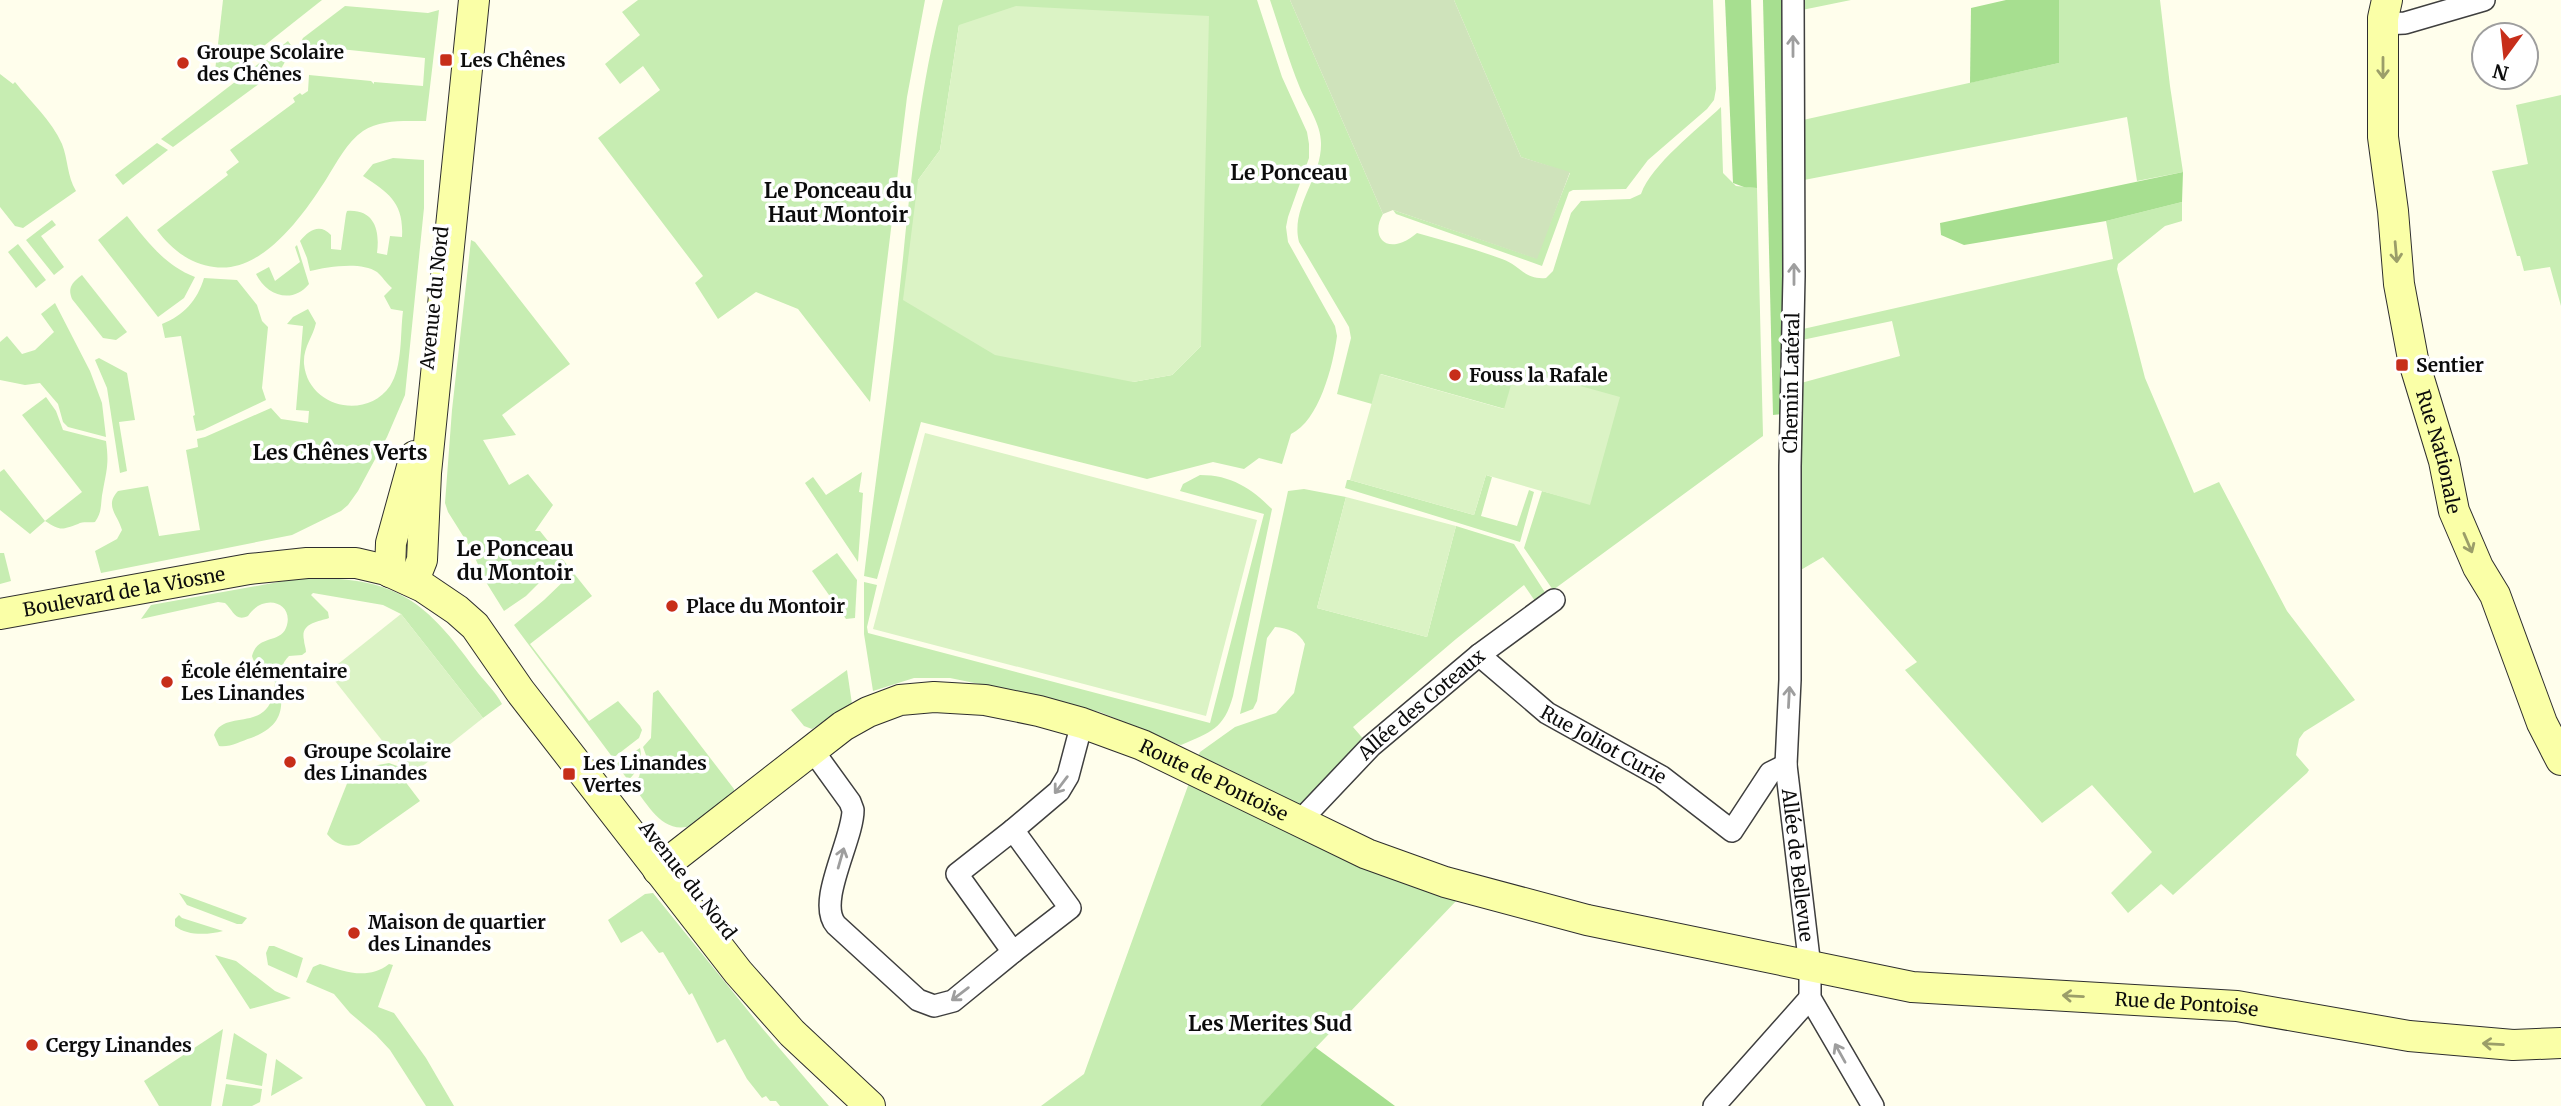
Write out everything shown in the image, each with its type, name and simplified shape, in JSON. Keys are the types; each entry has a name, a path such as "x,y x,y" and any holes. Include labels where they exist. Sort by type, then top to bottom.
{"street":[{"name":"Avenue du Nord","path":"402,567 422,422 463,0"},
{"name":"Avenue du Nord","path":"402,567 426,472 474,0"},
{"name":"Chemin Latéral","path":"1786,765 1790,680 1790,466 1794,276 1793,0"},
{"path":"2385,12 2405,23 2483,0"},
{"name":"Rue Nationale","path":"2385,12 2383,136 2392,198 2402,308 2413,359 2444,461 2454,511 2495,596 2542,723 2561,760"},
{"name":"Boulevard de la Viosne","path":"0,614 249,569 340,562 402,567"},
{"name":"Avenue du Nord","path":"402,567 475,626 520,691 665,864 704,930 792,1033 870,1106"},
{"name":"Allée des Coteaux","path":"1299,822 1371,746 1479,654 1554,600"},
{"name":"Rue Joliot Curie","path":"1479,654 1547,713 1662,777 1732,831 1770,773 1786,765"},
{"name":"Route de Pontoise","path":"665,864 811,748 843,726 868,712 900,700 934,696 956,697 1006,703 1114,733 1179,761 1299,822 1387,862 1492,896 1587,920 1810,967"},
{"path":"1013,952 957,874 1059,791 1068,776 1082,723"},
{"path":"811,748 853,810 830,903 832,920 918,1000 934,1006 953,1001 1070,908 1013,830"},
{"name":"Allée de Bellevue","path":"1786,765 1810,967 1810,998"},
{"name":"Rue de Pontoise","path":"1810,967 1912,987 2237,1006 2409,1036 2513,1045 2561,1043"},
{"path":"1714,1106 1810,998 1872,1106"}],"green space":[{"path":"223,0 322,0 222,79 215,71"},
{"path":"638,0 925,0 907,97 870,402 798,309 756,292 718,319 695,283 703,276 598,138 660,90 643,66 620,84 605,64 640,35 622,12"},
{"path":"943,0 1257,0 1282,77 1307,132 1309,144 1309,158 1288,217 1288,242 1335,326 1337,336 1332,362 1317,405 1301,427 1291,434 1282,464 1259,458 1244,469 1213,462 1147,479 921,422 877,579 864,576 915,147 934,36","holes":["959,25 1201,346 1172,375 1133,382 918,180 940,150"]},
{"path":"1270,0 1290,0 1383,214 1378,227 1379,233 1384,242 1389,244 1403,242 1417,233 1492,255 1532,277 1546,278 1553,271 1571,213 1581,201 1630,199 1641,194 1665,159 1721,107 1723,173 1736,186 1757,188 1763,436 1553,590 1524,548 1542,491 1590,504 1517,368 1505,409 1381,374 1372,404 1337,394 1351,338 1349,327 1299,242 1297,229 1302,205 1320,156 1320,136 1296,77"},
{"path":"1290,0 1454,0 1521,157 1570,172 1537,259 1393,210 1383,214"},
{"path":"1454,0 1713,0 1716,89 1714,100 1648,160 1626,189 1569,192 1542,266 1396,214 1393,210 1536,258 1570,173 1521,157"},
{"path":"1725,0 1751,0 1757,188 1733,183"},
{"path":"1763,0 1785,0 1783,414 1773,415"},
{"path":"1802,0 1851,0 1802,10"},
{"path":"2006,0 2059,0 2059,63 1970,83 1971,8"},
{"path":"2059,0 2160,0 2183,172 2137,181 2127,117 1804,180 1803,120 2059,63"},
{"path":"345,6 428,13 439,10 426,121 385,123 363,131 343,153 294,224 280,239 249,261 232,267 214,267 197,263 182,254 157,230 228,175 226,172 239,162 230,150 295,102 293,98 308,91 309,75 371,81 374,84 423,86 425,58 312,46 292,59 303,38"},
{"path":"1016,6 1209,16 1201,346 1172,375 1133,382 995,355 903,300 918,180 940,150 959,25"},
{"path":"288,41 293,48 282,67 173,147 161,139"},
{"path":"0,74 13,84 15,82 53,127 62,144 76,191 23,228 15,226 0,207"},
{"path":"2561,95 2561,306 2550,267 2524,271 2492,171 2528,164 2516,105"},
{"path":"157,143 168,150 123,185 115,175"},
{"path":"393,158 424,160 424,208 405,395 387,437 358,491 341,511 292,535 101,573 95,551 117,539 122,530 112,506 118,491 148,486 159,536 200,530 186,450 198,447 197,439 271,408 281,419 308,423 309,411 296,410 303,326 287,324 293,317 308,309 316,323 305,352 304,364 308,379 316,391 327,399 353,406 380,397 390,386 399,359 403,311 391,309 384,296 392,288 377,272 362,267 334,267 310,271 300,241 311,231 323,229 331,235 331,249 341,250 347,211 356,211 374,223 378,237 377,253 387,255 390,236 402,237 400,216 393,200 363,176 373,164"},
{"path":"2183,172 2182,202 2106,221 1964,245 1941,235 1940,223"},
{"path":"2182,202 2182,221 2165,226 2118,264 2117,269 2145,378 2194,493 2219,482 2287,611 2355,700 2304,732 2299,739 2296,755 2309,770 2307,773 2173,895 2161,884 2128,913 2111,893 2152,852 2092,785 2042,823 1905,670 1917,662 1823,557 1799,571 1801,383 1900,356 1892,321 1802,340 1803,329 2113,259 2106,221"},
{"path":"127,216 165,259 195,277 184,298 158,317 98,240"},
{"path":"52,220 56,225 41,236 64,267 54,275 26,240"},
{"path":"471,240 570,364 502,415 516,435 483,440 509,485 528,474 553,505 535,531 540,531 592,596 530,644 589,721 618,701 640,726 642,730 639,738 613,758 514,625 569,576 557,565 526,596 504,611 445,503 452,410"},
{"path":"18,244 46,280 36,288 8,252"},
{"path":"297,245 309,284 295,294 280,295 266,287 256,274 269,267 275,281 300,262 295,247"},
{"path":"82,275 127,332 116,340 103,338 72,299 72,285"},
{"path":"204,278 237,280 257,305 262,321 268,327 262,388 266,400 196,431 181,336 165,338 162,324 189,306 198,294"},
{"path":"55,303 90,371 102,403 106,437 68,427 63,422 58,404 40,383 25,385 0,380 0,342 7,336 22,354 35,350 54,332 41,314"},
{"path":"99,358 127,373 135,420 119,422 127,471 120,473 107,388 95,360"},
{"path":"1516,368 1620,397 1590,505 1486,475 1474,515 1350,480 1380,374 1504,409"},
{"path":"46,397 56,411 63,430 106,441 107,461 100,510 95,522 61,528 45,521 82,492 22,415"},
{"path":"925,433 1257,520 1206,716 873,629"},
{"path":"4,469 45,521 30,534 0,510 0,472"},
{"path":"862,472 859,492 863,493 858,562 805,483 813,477 826,495"},
{"path":"1200,475 1221,477 1240,484 1272,509 1233,696 1225,716 1215,728 1181,745 1100,712 950,678 914,678 873,691 864,634 864,582 877,585 868,633 1210,723 1264,514 1180,491 1183,484"},
{"path":"1486,475 1492,477 1481,516 1517,526 1529,490 1534,492 1520,542 1345,488 1347,480 1350,480 1474,515"},
{"path":"1304,489 1346,497 1317,608 1427,637 1456,526 1514,544 1546,594 1535,601 1524,585 1353,727 1366,742 1300,812 1291,812 1229,769 1198,756 1235,727 1276,713 1294,693 1305,644 1293,631 1275,627 1267,638 1257,701 1253,709 1240,714 1288,491"},
{"path":"1346,497 1456,526 1427,637 1317,608"},
{"path":"0,553 4,553 11,581 0,584"},
{"path":"837,553 857,580 855,618 846,619 812,571"},
{"path":"313,578 367,583 389,589 408,599 441,627 502,704 483,718 401,614 383,605 313,593 311,595 328,612 329,618 307,627 303,634 306,652 289,656 282,666 281,709 277,720 251,738 219,746 214,735 220,727 257,716 266,710 272,699 275,682 256,664 252,656 259,644 284,631 288,617 286,611 275,603 261,604 248,616 240,617 225,603 218,602 141,619 151,605"},
{"path":"401,614 483,718 410,776 328,672"},
{"path":"847,670 852,704 812,729 804,726 791,710"},
{"path":"658,690 734,789 734,792 693,825 682,827 664,822 631,783 639,777 647,758 643,747 651,738 653,693"},
{"path":"640,748 638,765 628,780 616,764"},
{"path":"389,763 400,767 401,776 420,801 359,844 350,846 334,841 327,834 348,781 378,765"},
{"path":"1189,783 1458,899 1260,1106 1041,1106 1084,1074"},
{"path":"179,893 247,918 242,924 237,924 187,905"},
{"path":"653,893 829,1106 780,1106 766,1096 762,1098 747,1079 725,1039 717,1043 692,993 689,995 663,952 659,953 642,931 621,943 608,920 645,894"},
{"path":"179,915 223,931 204,934 185,932 175,926 175,919"},
{"path":"269,946 303,958 297,978 268,965 266,953"},
{"path":"215,955 236,961 275,991 291,998 250,1009"},
{"path":"320,964 355,973 372,972 389,964 393,965 378,1007 394,1013 426,1058 454,1106 426,1106 390,1050 376,1035 350,1013 334,994 306,982 313,967"},
{"path":"223,1029 211,1106 159,1106 144,1081"},
{"path":"234,1033 267,1054 262,1086 226,1079"},
{"path":"1315,1047 1395,1106 1260,1106"},
{"path":"276,1059 303,1078 271,1096"},
{"path":"226,1084 262,1089 260,1102 252,1106 222,1106"}],"place":[{"name":"Les Chênes","path":"446,60"},
{"name":"Groupe Scolaire des Chênes","path":"183,63"},
{"name":"Sentier","path":"2402,365"},
{"name":"Fouss la Rafale","path":"1455,375"},
{"name":"Place du Montoir","path":"672,606"},
{"name":"École élémentaire Les Linandes","path":"167,682"},
{"name":"Groupe Scolaire des Linandes","path":"290,762"},
{"name":"Les Linandes Vertes","path":"569,774"},
{"name":"Maison de quartier des Linandes","path":"354,933"},
{"name":"Cergy Linandes","path":"32,1045"}],"district":[{"name":"Le Ponceau","path":"1289,173"},
{"name":"Le Ponceau du Haut Montoir","path":"838,203"},
{"name":"Les Chênes Verts","path":"340,453"},
{"name":"Le Ponceau du Montoir","path":"515,561"},
{"name":"Les Merites Sud","path":"1270,1024"}]}
